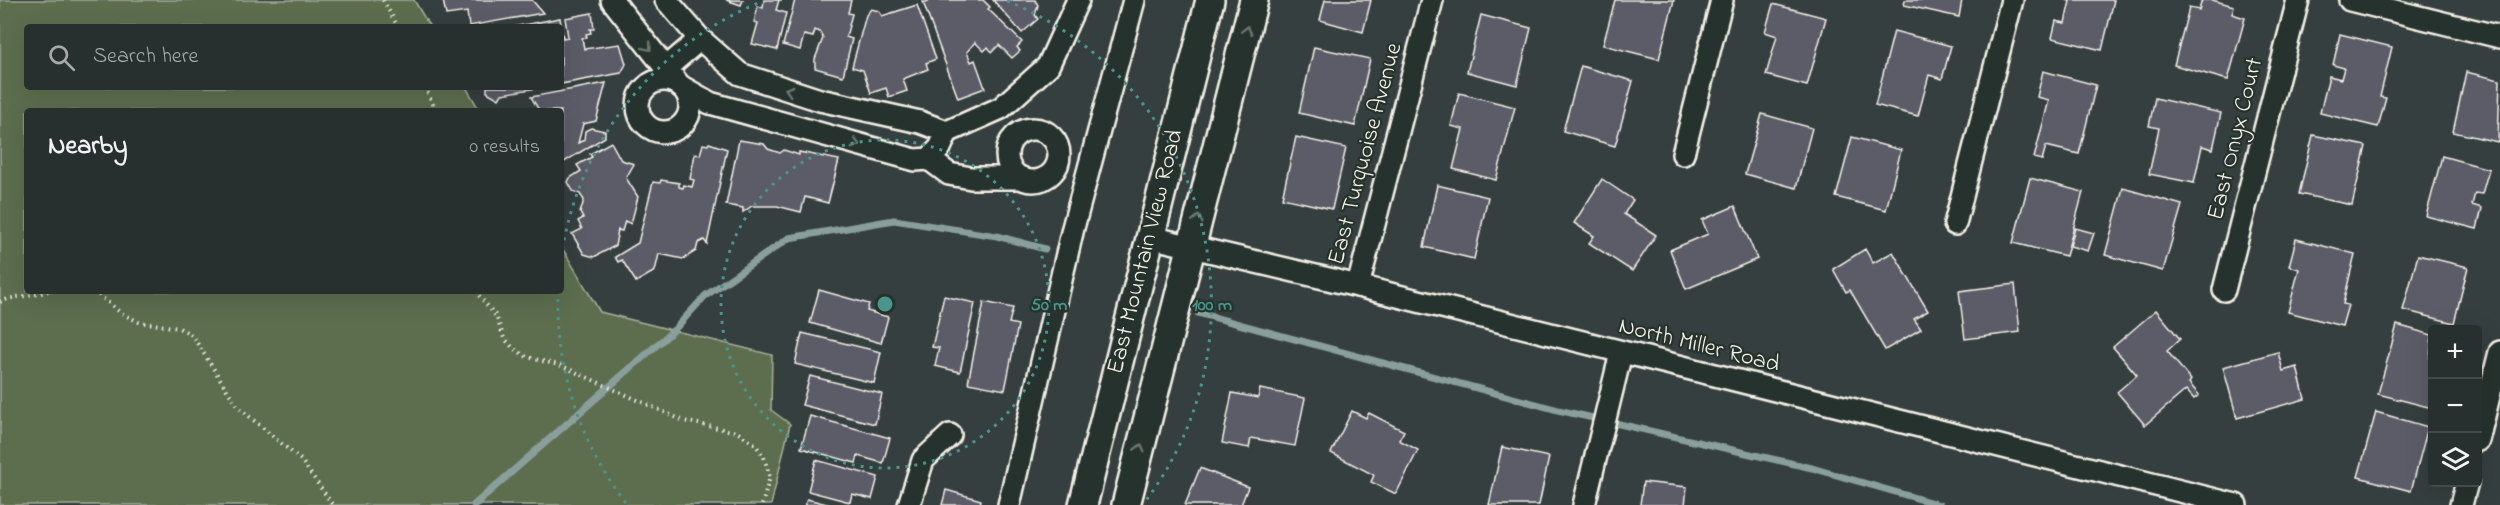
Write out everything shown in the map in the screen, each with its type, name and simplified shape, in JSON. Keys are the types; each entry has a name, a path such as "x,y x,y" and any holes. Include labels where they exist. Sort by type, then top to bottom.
{"main road":[{"name":"East Mountain View Road","path":"1083,505 1210,0"},
{"name":"East Mountain View Road","path":"1126,505 1254,0"}],"street":[{"path":"612,0 680,86 710,103 915,160 929,159 940,148 947,132 1001,108 1048,66 1078,0"},
{"path":"666,0 700,39 740,74 827,102 920,122 947,132"},
{"path":"1009,505 1057,297 1134,0"},
{"name":"East Turquoise Avenue","path":"1358,286 1432,0"},
{"path":"1683,154 1722,0"},
{"path":"1955,224 2012,0"},
{"name":"East Onyx Court","path":"2224,290 2298,0"},
{"path":"2350,0 2500,37"},
{"path":"666,68 700,39"},
{"path":"820,134 827,102"},
{"path":"1001,108 1017,135"},
{"path":"1032,129 1049,134 1058,148 1058,165 1047,177 1030,181 1015,173 1007,158 1008,149 1017,135 1032,129"},
{"path":"929,159 949,174 971,178 1022,178"},
{"path":"1058,165 1089,173"},
{"name":"North Miller Road","path":"1150,237 1358,286 2236,505"},
{"path":"2480,433 2500,352"},
{"path":"1584,505 1621,353"},
{"path":"909,505 923,460 950,435"},
{"path":"2461,505 2466,487"}],"path":[{"path":"382,0 396,24"},
{"path":"426,90 435,108"},
{"path":"0,302 9,298 39,294"},
{"path":"98,294 121,313 138,322 179,328 192,335 238,407 301,460 333,505"},
{"path":"478,294 496,316 504,338 513,348 527,357 562,366 684,421 736,432 755,444 764,457 770,477 762,505"}],"green space":[{"path":"0,0 414,0 428,24 24,24 24,90 468,90 478,108 24,108 24,294 564,294 564,251 600,312 772,355 771,410 790,424 771,505 0,505"}],"building":[{"path":"443,0 532,0 543,13 480,24 469,24 467,12 446,15"},
{"path":"726,0 743,0 741,5"},
{"path":"764,0 779,0 776,10 786,13 777,50 752,44 758,23 754,22 758,6 763,8"},
{"path":"795,0 851,0 848,13 852,14 846,37 852,39 843,76 815,68 815,59 823,38 820,32 815,30 813,37 804,35 800,50 783,45"},
{"path":"927,0 983,0 990,7 988,9 1022,42 1017,47 1020,51 1012,58 999,45 992,52 988,47 984,51 975,42 967,52 971,62 975,60 985,88 958,98 923,2 928,2"},
{"path":"993,0 1035,0 1038,5 1035,15 1038,19 1022,33"},
{"path":"1325,0 1371,0 1363,32 1320,20"},
{"path":"1615,0 1674,0 1659,59 1603,45"},
{"path":"1905,0 1962,0 1959,17 1904,5"},
{"path":"2066,0 2114,0 2102,50 2052,38 2056,21 2065,23 2070,1"},
{"path":"2202,0 2212,0 2234,6 2232,14 2245,18 2228,80 2174,65 2189,8 2199,10"},
{"path":"1773,4 1826,18 1807,86 1766,75 1777,36 1765,32"},
{"path":"917,5 936,59 926,63 928,69 903,79 907,91 889,97 886,88 871,93 863,70 852,67 866,15 871,9 879,11 882,16"},
{"path":"592,13 594,29 590,29 591,33 582,38 584,49 620,44 626,64 621,73 564,83 564,38 568,37 565,18"},
{"path":"1481,15 1531,28 1517,85 1467,72"},
{"path":"560,18 561,24 529,24"},
{"path":"1894,31 1951,46 1942,79 1929,75 1918,116 1875,105"},
{"path":"2340,34 2392,47 2380,97 2386,98 2378,127 2320,113 2329,76 2341,79 2344,68 2333,65"},
{"path":"1314,47 1370,59 1355,126 1299,113"},
{"path":"1581,66 1633,81 1615,146 1563,131"},
{"path":"2043,71 2096,85 2079,154 2046,146 2042,160 2034,158 2049,100 2037,97"},
{"path":"2466,72 2500,80 2498,142 2453,132"},
{"path":"606,83 596,121 583,124 578,143 584,140 585,131 591,128 605,131 605,137 564,162 564,108 538,108 531,97"},
{"path":"487,90 525,90 502,94 499,99"},
{"path":"1459,93 1515,107 1496,180 1453,169 1463,129 1451,126"},
{"path":"2155,98 2221,113 2213,149 2202,146 2194,183 2149,174 2159,128 2149,126"},
{"path":"1762,114 1812,128 1796,188 1745,174"},
{"path":"2313,135 2366,146 2352,205 2299,194"},
{"path":"1296,137 1346,148 1332,209 1282,198"},
{"path":"1852,137 1901,150 1886,210 1836,197"},
{"path":"739,140 764,144 768,149 780,153 784,150 799,155 799,152 839,160 828,203 805,197 801,212 777,206 752,206 743,212 743,208 726,205"},
{"path":"611,142 621,160 634,164 626,178 638,197 631,224 625,221 622,231 618,230 615,246 594,257 584,254 572,234 582,229 578,221 583,218 580,213 584,200 580,194 573,191 568,182 581,171 577,165 592,157 590,154"},
{"path":"709,143 727,149 707,244 704,240 698,243 696,251 683,259 659,254 655,271 636,282 622,260 618,262 615,257 638,243 653,182 660,183 661,180 679,183 679,187 683,188 684,185 692,187 694,180 690,179 695,154 700,155 703,144 708,145"},
{"path":"2442,156 2489,169 2482,194 2475,193 2472,205 2482,208 2477,229 2426,216"},
{"path":"2030,178 2083,192 2066,256 2013,243"},
{"path":"1602,179 1633,200 1624,214 1656,235 1632,271 1589,243 1594,236 1574,223"},
{"path":"1437,185 1488,197 1474,259 1424,247"},
{"path":"2123,188 2182,205 2163,271 2105,255"},
{"path":"1735,206 1757,259 1686,289 1670,250 1708,234 1702,220"},
{"path":"2075,228 2094,233 2088,251 2070,246"},
{"path":"2296,239 2355,254 2343,304 2348,305 2342,326 2288,312 2299,269 2289,266"},
{"path":"1865,249 1873,263 1893,252 1928,311 1914,319 1921,329 1885,350 1850,290 1846,292 1833,269"},
{"path":"2418,255 2468,267 2454,323 2403,310"},
{"path":"2015,284 2020,332 1965,339 1959,291"},
{"path":"819,290 869,304 867,311 888,317 881,343 810,323"},
{"path":"944,296 975,303 960,372 935,366 939,348 932,347"},
{"path":"984,302 1013,308 1009,323 1018,325 1005,390 968,383"},
{"path":"2156,310 2180,339 2167,351 2191,380 2189,383 2199,395 2194,399 2186,390 2145,425 2117,392 2137,375 2113,347"},
{"path":"2397,325 2428,334 2428,407 2378,394"},
{"path":"802,333 881,352 874,383 795,364"},
{"path":"2278,352 2283,371 2297,367 2305,399 2237,418 2223,367"},
{"path":"810,376 882,394 875,424 802,405"},
{"path":"1260,389 1305,398 1295,446 1251,438 1249,448 1222,443 1232,393 1258,398"},
{"path":"1352,411 1366,418 1369,413 1404,431 1399,440 1418,450 1396,494 1371,482 1374,475 1331,453"},
{"path":"2376,412 2428,427 2411,491 2358,477"},
{"path":"810,416 890,438 883,463 858,456 856,463 801,448"},
{"path":"1502,447 1549,457 1539,505 1489,505"},
{"path":"816,460 878,477 872,499 852,494 850,502 808,491"},
{"path":"1200,468 1248,487 1241,505 1185,505"},
{"path":"1643,482 1687,487 1685,505 1640,505"},
{"path":"946,490 981,500 980,505 942,505"},
{"path":"807,499 831,505 805,505"}],"waterway":[{"path":"474,505 674,330 705,296 789,238 894,220 997,236 1045,249"},
{"path":"1198,313 1558,410 1812,468 1940,505"}]}
